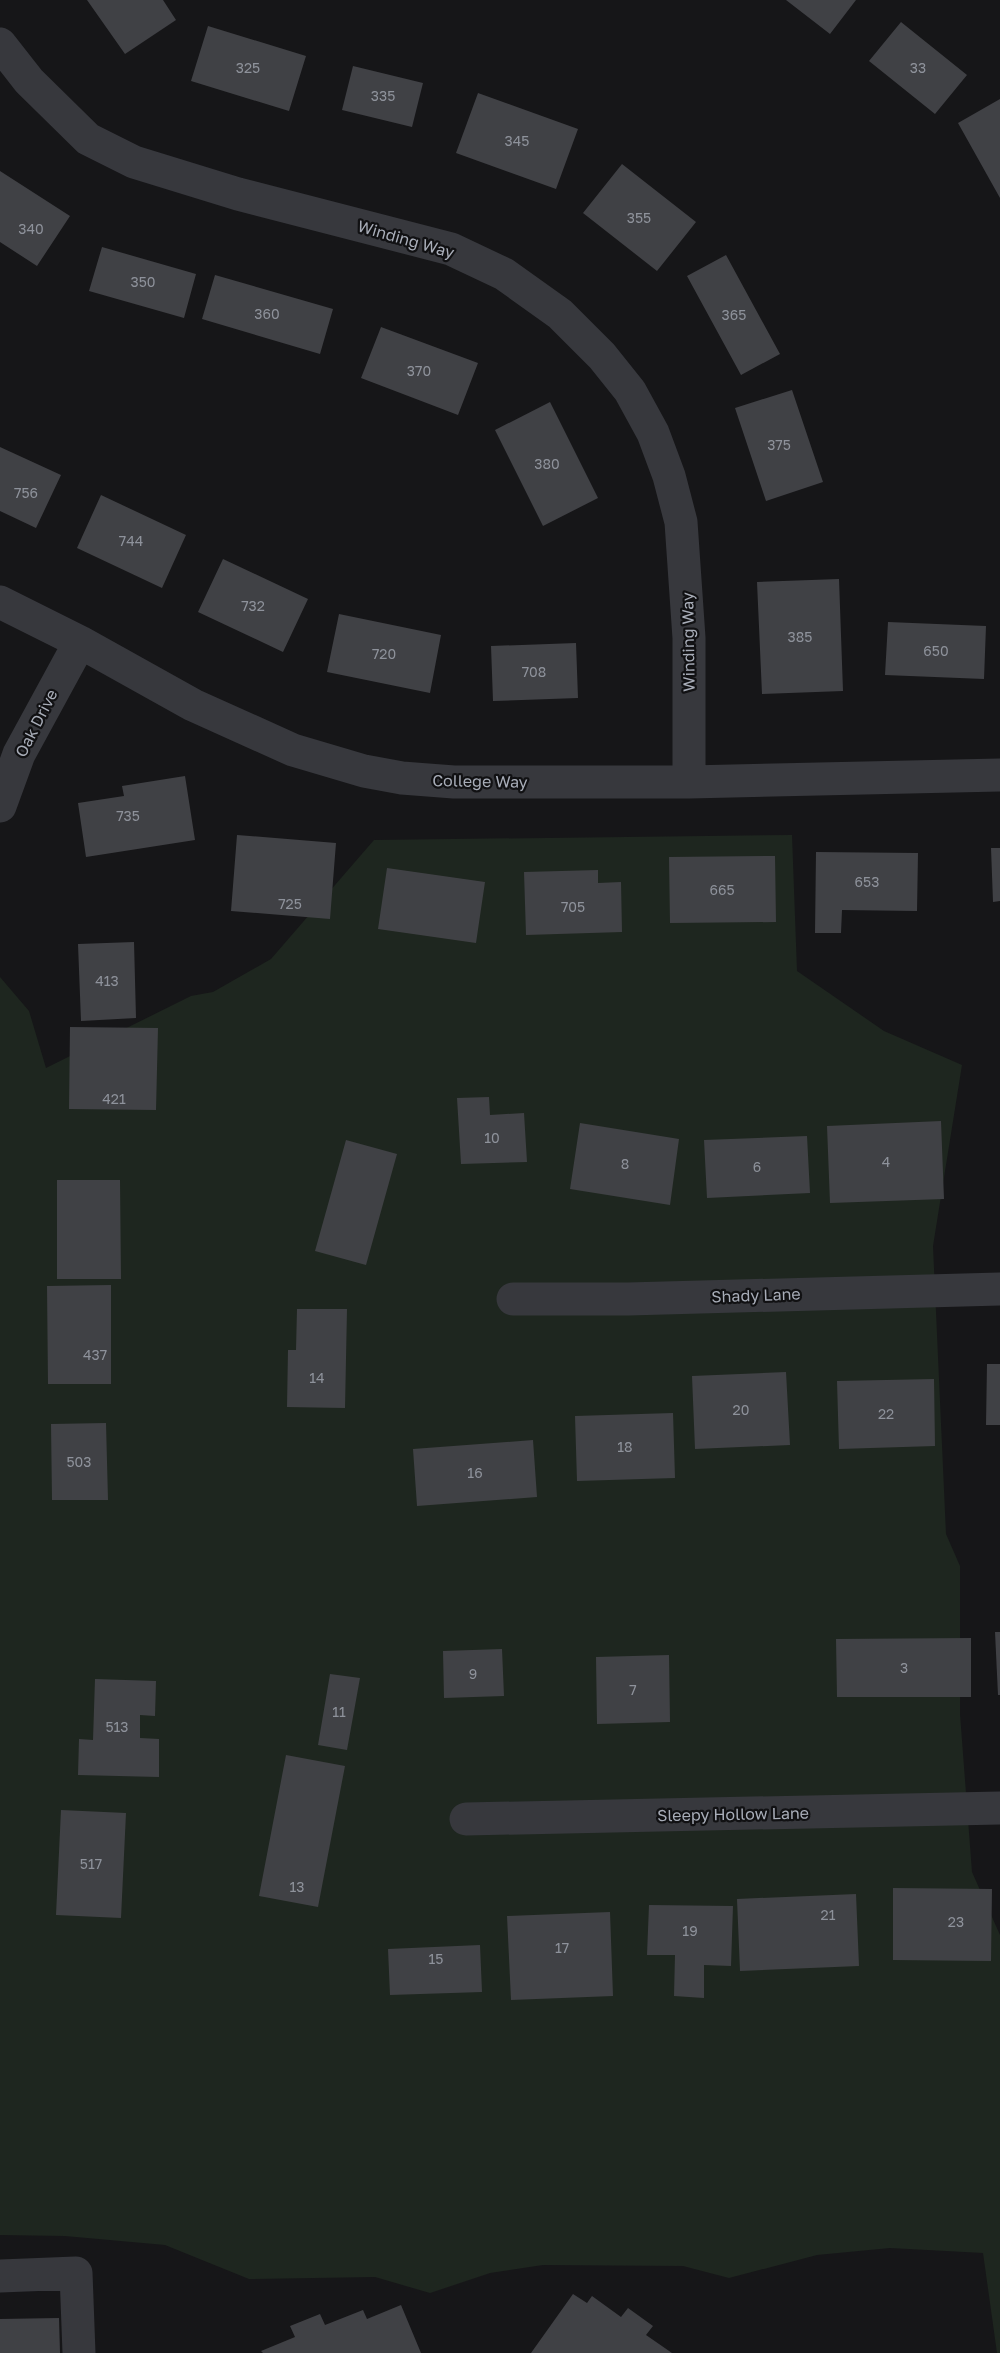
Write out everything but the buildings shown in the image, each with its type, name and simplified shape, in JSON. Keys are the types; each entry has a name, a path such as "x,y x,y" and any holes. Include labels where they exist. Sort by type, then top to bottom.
{"street":[{"name":"Winding Way","path":"0,44 29,81 88,139 134,162 238,194 451,249 504,274 560,314 602,356 630,391 653,433 669,476 681,522 688,638 689,782"},
{"name":"College Way","path":"0,602 80,642 193,705 293,750 364,771 402,778 454,782 689,782 1000,776"},
{"name":"Oak Drive","path":"0,806 19,754 80,642"},
{"name":"Shady Lane","path":"513,1299 628,1299 1000,1289"},
{"name":"Sleepy Hollow Lane","path":"466,1819 1000,1808"},
{"path":"0,2276 76,2273 79,2353"}],"shaded area":[{"path":"792,835 797,971 884,1031 962,1065 933,1246 946,1534 960,1566 960,1714 972,1872 1000,1935 1000,2353 997,2353 983,2253 890,2248 817,2255 729,2278 683,2266 543,2265 490,2273 430,2293 375,2277 249,2279 165,2245 65,2236 0,2235 0,977 29,1011 46,1068 191,996 213,992 271,959 374,840"}]}
